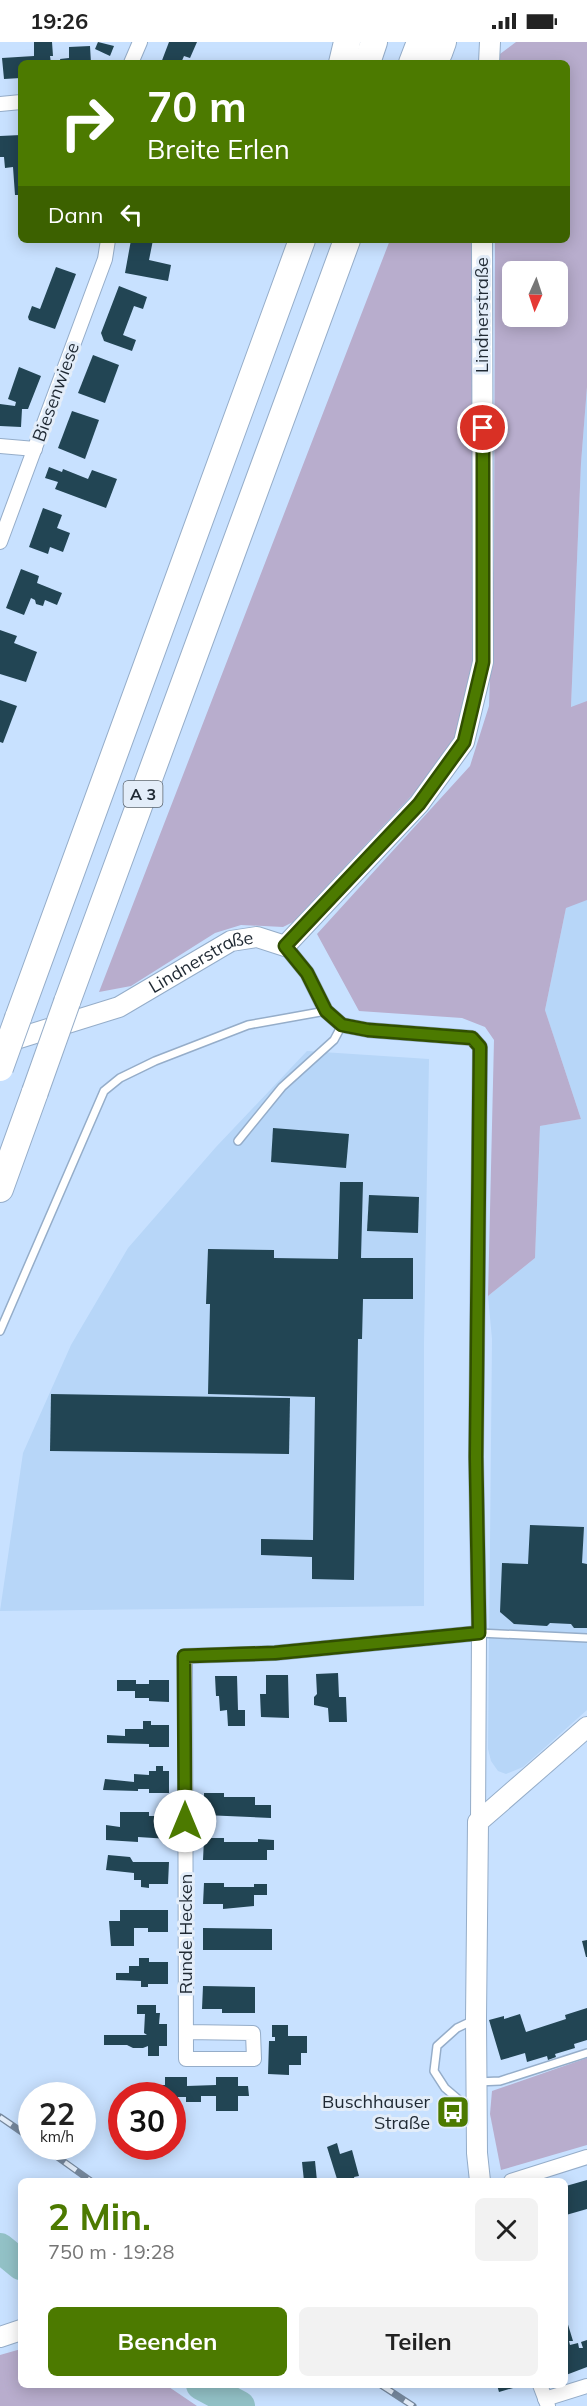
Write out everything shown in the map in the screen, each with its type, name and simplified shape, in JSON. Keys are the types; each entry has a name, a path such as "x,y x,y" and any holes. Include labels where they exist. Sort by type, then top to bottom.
{"highway":[{"path":"343,60 347,42"},
{"path":"368,60 374,42"},
{"name":"A 3","path":"0,1068 301,243"},
{"name":"A 3","path":"0,1189 346,243"}],"street":[{"path":"132,60 140,42"},
{"path":"489,60 490,42"},
{"path":"0,104 18,102"},
{"name":"Biesenwiese","path":"0,542 105,259 108,243"},
{"name":"Lindnerstraße","path":"0,1044 119,1007 231,941 258,937 285,946 419,804 464,742 483,662 482,243"},
{"path":"0,446 35,449"},
{"path":"285,946 307,973 326,1011 342,1025 368,1030 472,1038 480,1047 476,1457 479,1633 476,2019 480,2178"},
{"name":"Runde Hecken","path":"186,2032 253,2033 254,2059 186,2058 184,1656 275,1653 479,1633"},
{"path":"478,1822 587,1727"},
{"path":"520,2178 587,2157"},
{"path":"0,2337 18,2331"},
{"path":"544,2397 587,2386"}],"lane":[{"path":"0,1331 104,1091 120,1077 248,1025 326,1011"},
{"path":"238,1141 282,1087 334,1040 342,1025"},
{"path":"479,1633 587,1638"},
{"path":"476,2019 457,2028 437,2046 434,2071 445,2088 477,2115"},
{"path":"477,2082 500,2081 587,2053"}],"shaded area":[{"path":"516,42 587,42 587,387 581,463 571,707 587,701 587,900 566,908 545,1010 581,1119 540,1126 535,1258 488,1296 494,1040 485,1027 462,1018 359,1011 317,934 470,766 489,706 494,554 495,243 570,243 570,60 500,60 500,54"},
{"path":"389,243 474,243 481,662 462,742 293,922 283,927 241,925 215,933 131,986 99,992"},
{"path":"587,387 587,1710 523,1767 506,1774 498,1771 491,1761 488,1749 492,1339 488,1296 535,1258 540,1126 581,1119 545,1010 566,908 571,708 581,463"},
{"path":"307,1051 429,1059 424,1343 424,1606 0,1611 23,1453 71,1345 128,1248 216,1147"},
{"path":"587,2058 587,2145 501,2170 490,2114 492,2091"},
{"path":"18,2350 18,2388 170,2388 197,2406 0,2406 0,2355"}],"building":[{"path":"34,42 52,42 53,56 50,56 51,60 18,60 18,78 4,79 2,58 34,56"},
{"path":"98,42 114,46 110,56 95,49"},
{"path":"169,42 197,42 190,58 184,56 182,60 162,60"},
{"path":"90,46 91,60 60,60 69,58 69,47"},
{"path":"18,135 18,195 15,195 13,167 5,168 4,157 0,157 0,136"},
{"path":"130,243 152,243 149,260 171,265 168,281 125,273"},
{"path":"56,267 76,274 55,329 29,320 28,317 32,306 40,309"},
{"path":"119,286 147,297 143,309 134,306 123,335 136,340 132,351 104,341 101,333"},
{"path":"93,355 119,365 105,403 78,393"},
{"path":"19,367 41,376 28,409 22,409 21,427 0,426 0,404 15,406 16,402 8,399"},
{"path":"72,411 99,420 85,459 58,448"},
{"path":"49,467 62,472 63,469 88,479 92,470 117,479 106,508 55,489 58,482 45,478"},
{"path":"43,508 62,515 57,528 70,533 63,552 50,547 48,554 29,547"},
{"path":"21,569 39,576 37,583 62,593 57,605 45,600 43,606 36,604 31,598 24,615 6,608"},
{"path":"0,630 17,636 14,643 37,652 26,682 0,674"},
{"path":"0,700 17,706 3,743 0,742"},
{"path":"273,1128 349,1134 346,1168 271,1162"},
{"path":"340,1182 363,1182 361,1258 413,1258 413,1299 363,1299 362,1339 358,1339 354,1580 312,1579 312,1557 261,1555 261,1539 313,1540 315,1397 208,1394 210,1304 206,1304 208,1249 274,1250 274,1258 338,1259"},
{"path":"369,1195 419,1197 418,1233 367,1231"},
{"path":"51,1394 290,1398 289,1454 50,1451"},
{"path":"530,1525 584,1527 582,1563 587,1564 587,1628 574,1628 571,1624 550,1623 547,1626 514,1624 500,1612 502,1563 528,1564"},
{"path":"338,1673 339,1697 346,1697 347,1722 329,1722 328,1708 314,1705 314,1697 317,1694 316,1674"},
{"path":"266,1675 288,1675 289,1718 261,1717 260,1694 266,1694"},
{"path":"215,1676 237,1676 238,1710 245,1710 245,1726 228,1726 227,1710 220,1711 219,1696 216,1696"},
{"path":"117,1680 136,1680 136,1684 149,1684 149,1680 169,1680 169,1702 135,1698 135,1691 117,1691"},
{"path":"143,1721 151,1721 151,1725 169,1725 169,1747 107,1743 107,1735 125,1736 125,1729 143,1729"},
{"path":"156,1766 163,1766 163,1771 169,1771 169,1793 149,1793 149,1789 103,1790 105,1779 134,1782 134,1774 149,1775 149,1771 156,1771"},
{"path":"204,1793 224,1793 224,1797 255,1797 255,1805 271,1805 271,1818 204,1815"},
{"path":"120,1812 149,1812 149,1816 169,1816 169,1839 138,1837 138,1842 106,1840 106,1825 120,1827"},
{"path":"204,1838 224,1838 224,1842 274,1840 274,1850 267,1850 267,1860 203,1860"},
{"path":"108,1855 130,1857 133,1862 169,1862 168,1884 149,1884 149,1888 141,1887 141,1880 134,1880 134,1873 106,1870"},
{"path":"204,1883 224,1883 224,1887 254,1887 254,1884 267,1884 267,1895 254,1895 254,1906 223,1909 223,1904 203,1904"},
{"path":"120,1910 168,1910 168,1932 148,1932 148,1928 134,1928 134,1946 111,1946 109,1921 120,1921"},
{"path":"203,1928 272,1929 272,1950 203,1950"},
{"path":"587,1940 587,1957 586,1957 582,1941"},
{"path":"139,1958 149,1958 149,1962 168,1962 168,1984 148,1984 148,1987 141,1987 141,1981 116,1980 116,1973 129,1973 129,1966 139,1966"},
{"path":"203,1986 255,1987 255,2013 222,2013 222,2009 202,2009"},
{"path":"137,2005 156,2005 156,2013 160,2013 159,2024 167,2024 167,2046 159,2046 159,2056 148,2056 148,2046 133,2048 127,2045 104,2045 104,2035 147,2035 144,2033 145,2014 137,2014"},
{"path":"587,2008 587,2040 574,2044 575,2048 555,2054 556,2057 548,2060 547,2056 527,2062 525,2053 501,2060 489,2020 504,2016 504,2019 520,2014 526,2032 566,2019 565,2015"},
{"path":"272,2025 288,2025 288,2036 307,2036 307,2053 301,2053 301,2065 289,2065 289,2075 268,2074 269,2041 275,2041 275,2037 272,2037"},
{"path":"165,2077 187,2077 187,2086 216,2085 216,2077 238,2077 238,2086 248,2086 249,2096 238,2096 238,2111 216,2111 216,2096 201,2096 201,2102 186,2102 186,2082 165,2082"},
{"path":"337,2143 340,2154 352,2150 359,2176 337,2178 327,2147"},
{"path":"315,2161 317,2178 304,2178 302,2162"},
{"path":"587,2180 587,2209 568,2214 568,2185"},
{"path":"568,2325 573,2341 569,2341 570,2345 578,2343 579,2348 583,2348 581,2342 587,2340 587,2367 568,2374"},
{"path":"498,2388 513,2388 499,2392"}],"waterway":[{"path":"0,2248 18,2263"},
{"path":"207,2388 240,2406"}],"railway":[{"path":"0,2117 18,2129"},
{"path":"62,2160 87,2178"},
{"path":"386,2388 413,2406"}],"place":[{"name":"Buschhauser Straße","path":"453,2112"}],"route":[{"path":"185,1821 184,1656 275,1653 479,1633 476,1457 480,1047 472,1038 368,1030 342,1025 326,1011 307,973 285,946 419,804 464,742 483,662 483,428"}]}
